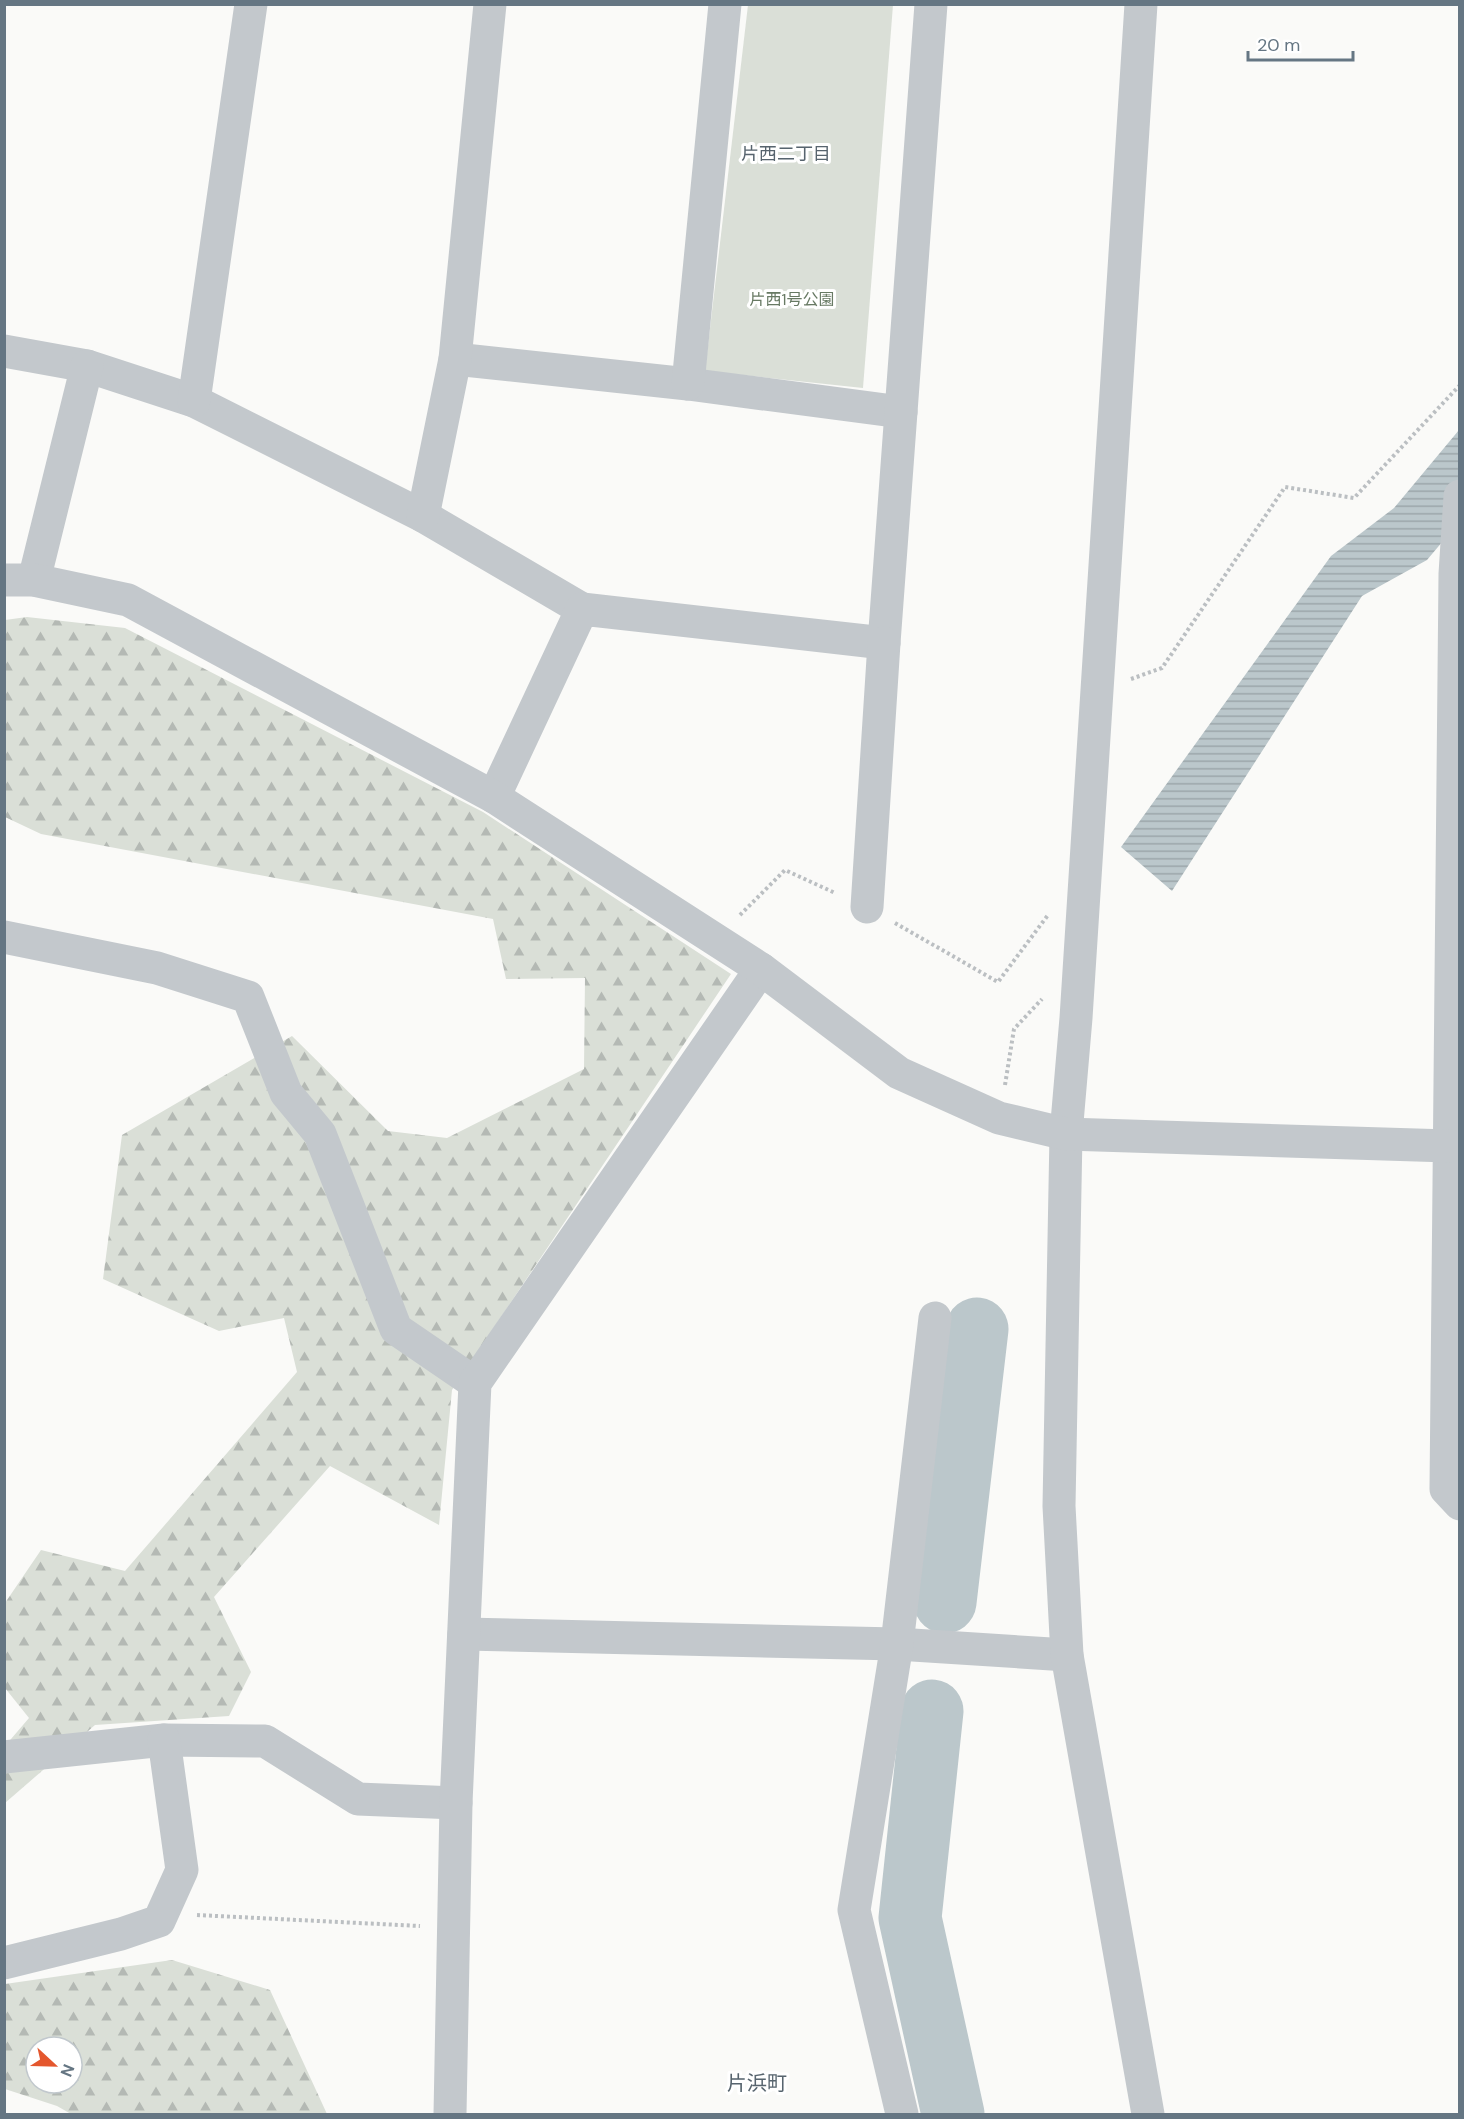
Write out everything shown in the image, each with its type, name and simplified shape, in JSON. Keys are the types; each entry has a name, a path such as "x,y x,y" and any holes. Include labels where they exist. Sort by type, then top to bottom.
{"street":[{"path":"194,401 251,4"},
{"path":"423,516 455,360 489,4"},
{"path":"688,384 725,4"},
{"path":"867,907 931,4"},
{"path":"1141,4 1076,1018 1066,1134 1059,1506 1067,1655 1148,2115"},
{"path":"4,351 87,366 194,401 423,516 582,609 884,643"},
{"path":"455,360 688,384 901,412"},
{"path":"87,366 19,580 128,600 494,796 761,969 898,1073 999,1118 1066,1134 1449,1146"},
{"path":"1460,496 1455,574 1446,1489 1460,1504"},
{"path":"494,796 582,609"},
{"path":"4,937 157,968 248,997 286,1093 321,1134 396,1329 475,1383"},
{"path":"450,2115 456,1803 475,1383 761,969"},
{"path":"902,2115 854,1910 897,1644 935,1318"},
{"path":"464,1634 897,1644 1067,1655"},
{"path":"4,1757 164,1740 265,1741 358,1799 456,1803"},
{"path":"4,1963 121,1934 159,1921 182,1870 164,1740"}],"path":[{"path":"1097,690 1162,668 1285,487 1354,498 1460,385"},
{"path":"716,940 785,870 867,907 998,982 1050,912 1049,922"},
{"path":"999,1118 1014,1029 1042,999 1043,988"},
{"path":"170,1899 200,1917 454,1928"}],"green space":[{"name":"片西1号公園","path":"748,5 893,5 863,388 705,371"},
{"path":"27,617 125,628 483,812 731,974 452,1390 439,1525 330,1466 214,1597 251,1672 229,1716 95,1725 5,1803 5,1746 29,1718 5,1688 5,1603 41,1550 125,1571 297,1372 284,1318 219,1331 103,1279 122,1135 292,1036 388,1131 447,1138 584,1069 585,978 506,979 493,919 41,834 5,817 5,620"},
{"path":"172,1960 270,1990 327,2114 71,2114 57,2106 5,2089 5,1984"}],"shaded area":[{"path":"1459,430 1459,522 1427,560 1362,596 1172,891 1121,847 1331,556 1394,508"}],"waterway":[{"path":"945,1602 977,1329"},
{"path":"932,1711 910,1918 953,2114"}],"district":[{"name":"片西二丁目","path":"786,154"},
{"name":"片浜町","path":"757,2083"}]}
